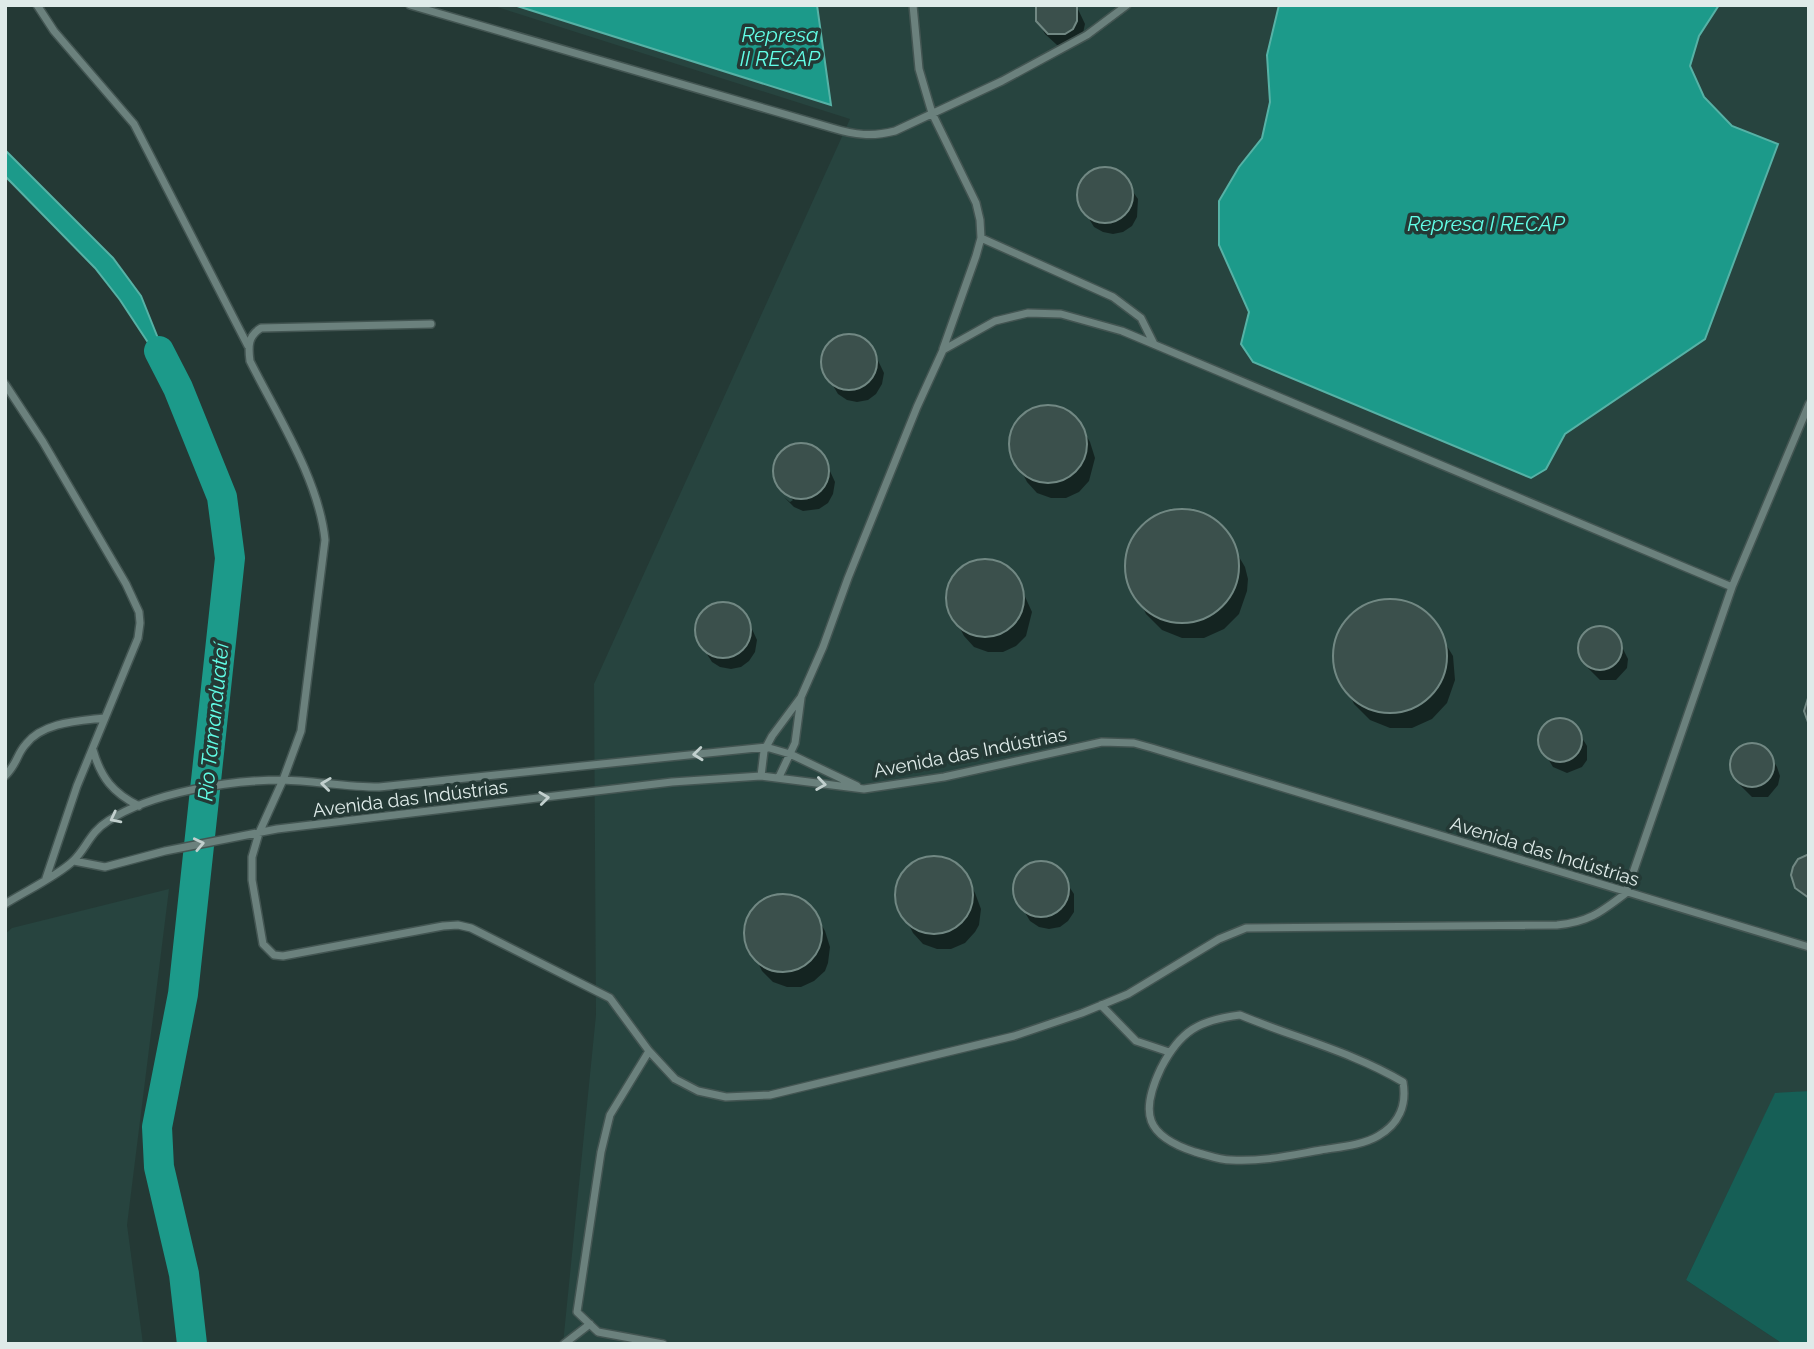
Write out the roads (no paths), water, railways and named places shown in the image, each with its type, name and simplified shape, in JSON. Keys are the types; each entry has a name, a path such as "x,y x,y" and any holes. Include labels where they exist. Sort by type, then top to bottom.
{"lane":[{"path":"37,5 54,31 134,124 248,346 250,360 315,494 323,521 325,540 303,719 283,780 252,857 252,880 263,944 274,955 283,956 443,926 471,928 610,998 649,1051 675,1079 698,1091 726,1097 770,1095 1014,1037 1128,994 1219,939 1246,928 1557,925 1577,923 1596,916 1626,893 1731,587 1809,404"},
{"path":"410,5 858,135 895,131 1002,81 1087,35 1127,5"},
{"path":"761,776 766,747 801,697 823,647 917,407 943,350 981,238 976,203 932,113 919,69 913,5"},
{"path":"981,238 1113,297 1140,318 1154,344"},
{"path":"943,350 995,321 1028,313 1061,314 1122,331 1731,587"},
{"path":"248,346 251,337 261,328 430,324"},
{"path":"5,384 81,505 139,612 138,638 134,652 77,786 46,878"},
{"path":"779,777 796,737 801,697"},
{"path":"5,776 16,766 27,742 37,735 63,722 104,718"},
{"name":"Avenida das Indústrias","path":"74,861 105,867 233,837 671,782 761,776 864,789 944,777 1102,742 1134,743 1809,947"},
{"path":"766,747 790,754 864,789"},
{"name":"Avenida das Indústrias","path":"5,904 74,861 89,837 107,821 171,795 245,781 283,780 351,788 379,787 766,747"},
{"path":"93,749 99,771 107,782 122,797 139,806"},
{"path":"1101,1005 1136,1041 1169,1052"},
{"path":"1240,1016 1373,1064 1403,1082 1406,1097 1398,1118 1378,1136 1349,1145 1273,1159 1229,1161 1173,1144 1154,1129 1147,1105 1169,1052 1181,1037 1215,1018 1240,1016"},
{"path":"649,1051 610,1115 601,1152 577,1312 598,1332 663,1344"},
{"path":"564,1344 590,1324"}],"water":[{"name":"Represa II RECAP","path":"514,5 817,5 831,105"},
{"name":"Represa I RECAP","path":"1279,5 1719,5 1699,36 1690,66 1704,97 1732,126 1778,144 1705,339 1565,434 1546,469 1531,478 1253,362 1241,344 1249,312 1219,245 1219,201 1239,167 1262,138 1270,102 1267,55"},
{"path":"5,150 113,258 141,296 178,388 120,300 95,268 5,176"}],"waterway":[{"name":"Rio Tamanduateí","path":"159,351 178,388 222,497 230,558 183,994 157,1127 159,1167 184,1274 192,1344"}]}
